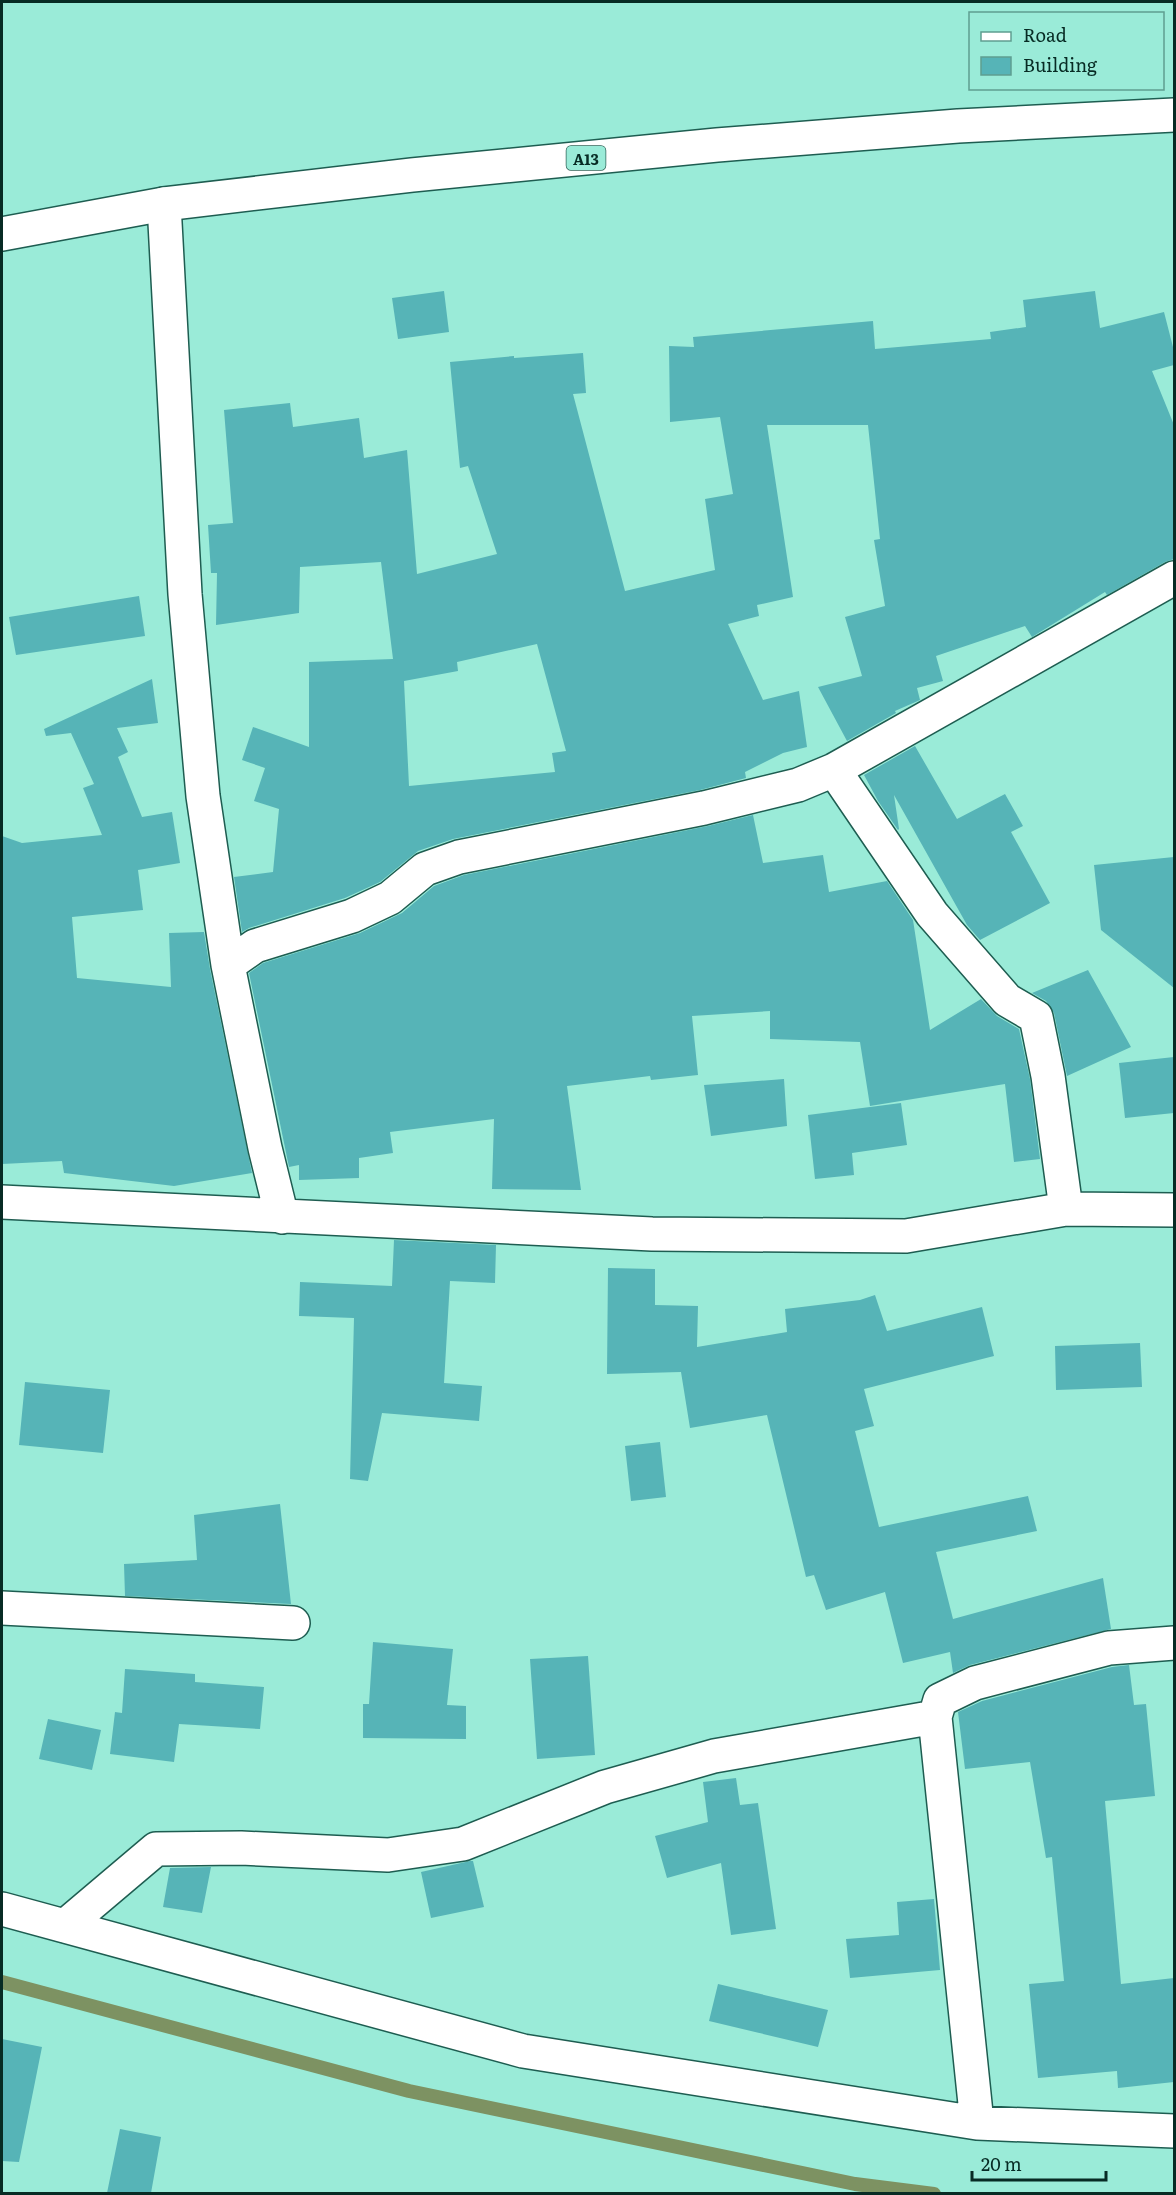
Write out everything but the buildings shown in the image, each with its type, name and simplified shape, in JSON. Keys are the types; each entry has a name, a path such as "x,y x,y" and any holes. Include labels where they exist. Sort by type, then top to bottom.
{"main road":[{"name":"A13","path":"2,234 164,204 412,175 717,145 958,126 1174,115"},
{"path":"164,204 185,594 203,796 228,965 265,1148 282,1217"},
{"path":"228,965 255,946 352,916 390,898 425,868 459,857 704,807 798,785 834,770 1174,578"},
{"path":"834,770 932,914 1007,1000 1036,1017 1048,1076 1066,1209"},
{"path":"2,1202 652,1234 906,1236 1066,1209 1174,1210"},
{"path":"2,1608 293,1623"},
{"path":"977,2123 935,1717 940,1700 975,1683 1109,1648 1174,1643"},
{"path":"65,1926 156,1849 241,1848 388,1855 463,1844 605,1787 714,1756 935,1717"},
{"path":"2,1909 523,2051 977,2123 1174,2131"}],"waterway":[{"path":"2,1982 409,2091 855,2184 934,2194"}]}
